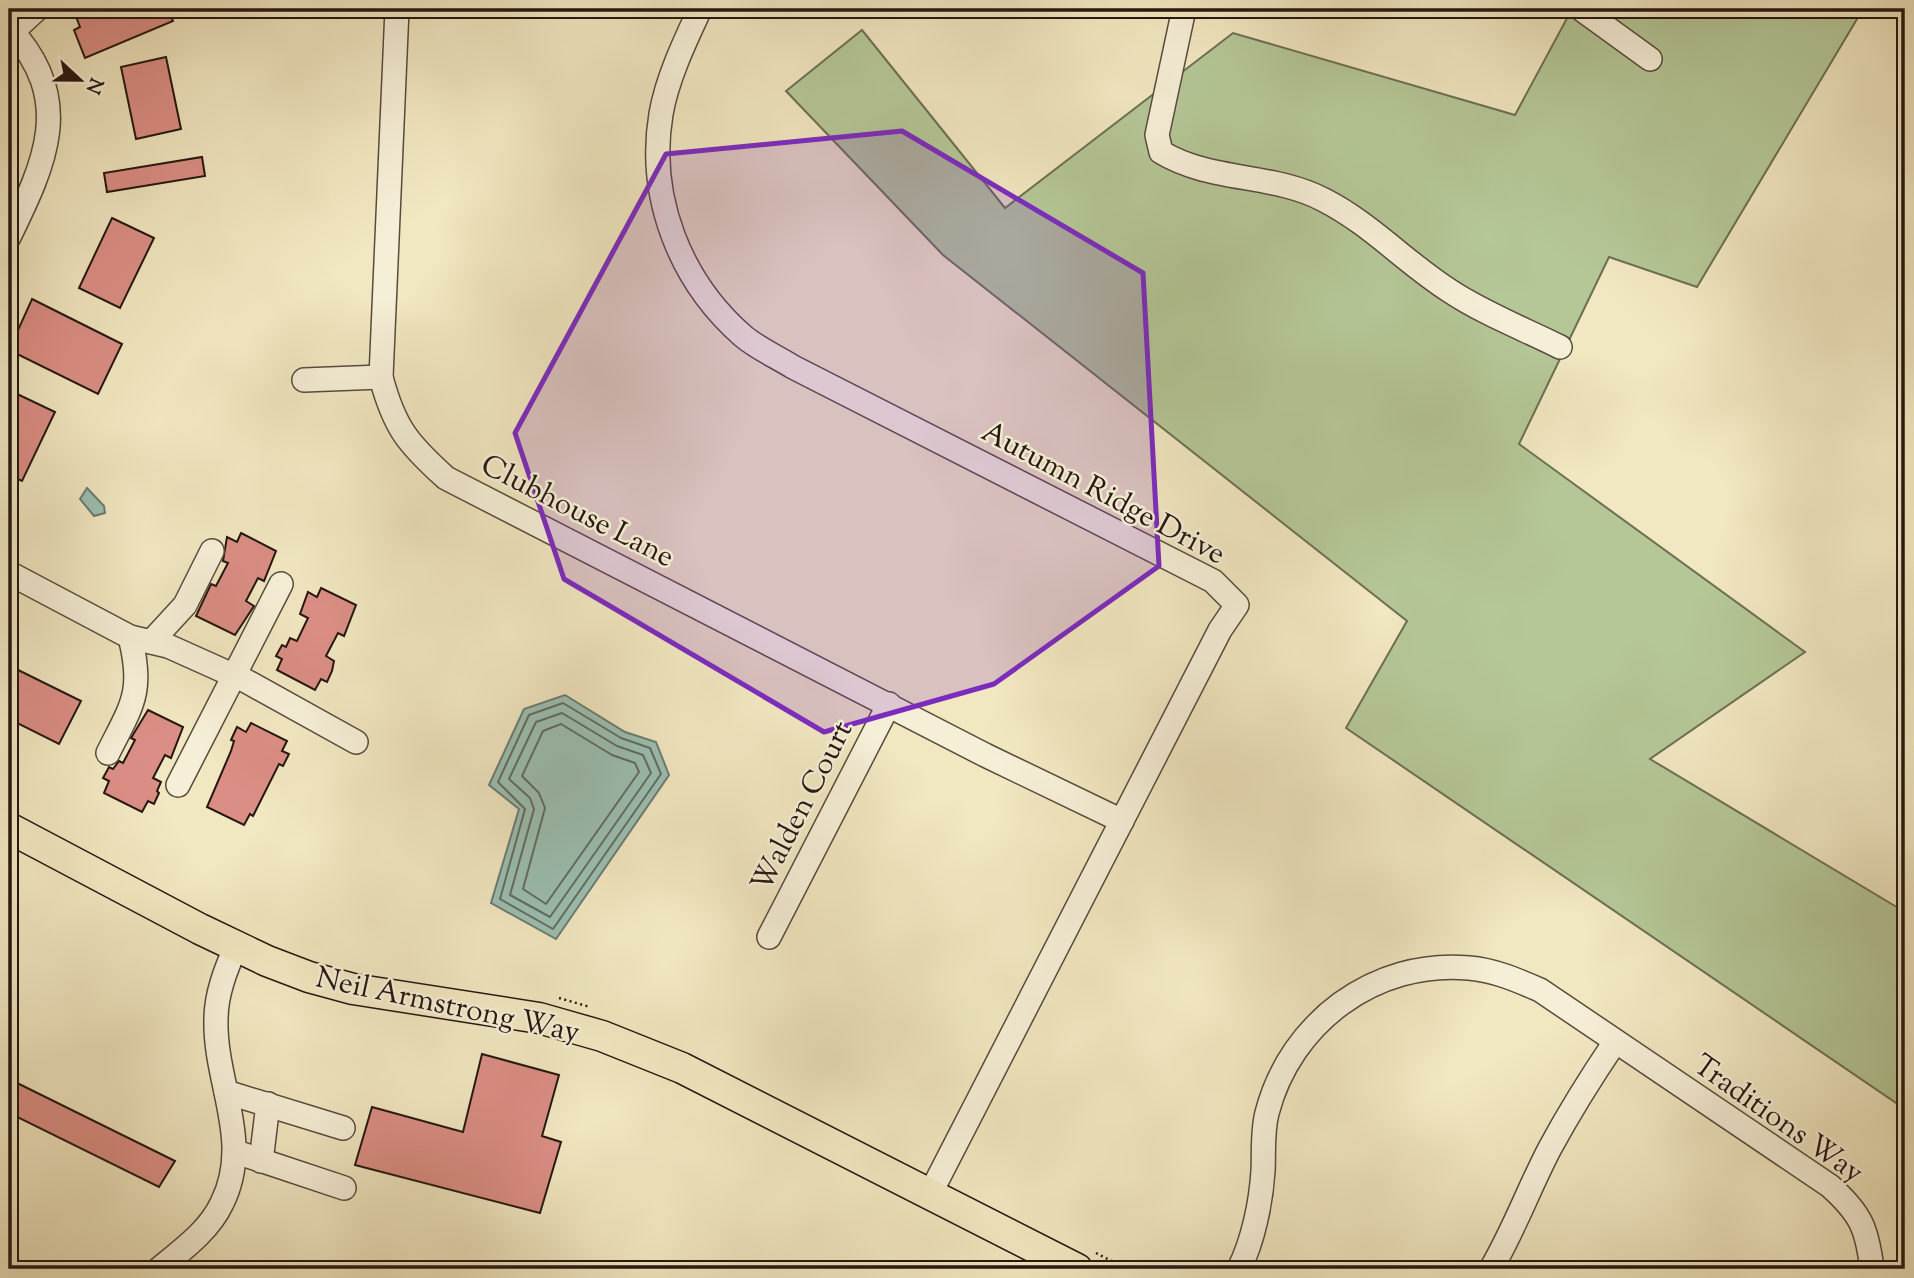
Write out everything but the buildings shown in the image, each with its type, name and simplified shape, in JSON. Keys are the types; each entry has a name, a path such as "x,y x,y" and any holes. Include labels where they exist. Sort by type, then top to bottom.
{"main road":[{"name":"Neil Armstrong Way","path":"9,828 236,946 309,977 353,989 539,1018 602,1036 682,1068 1077,1269"}],"street":[{"path":"9,237 45,157 49,132 43,83 32,60 10,30 37,9"},
{"name":"Clubhouse Lane","path":"397,9 381,377 389,407 410,447 446,478 1122,821"},
{"name":"Autumn Ridge Drive","path":"700,9 673,74 661,114 659,161 666,216 682,262 709,301 744,337 793,367 1213,581 1237,605 1220,630 930,1194"},
{"path":"1184,9 1157,135 1161,152 1181,165 1282,184 1322,199 1360,220 1450,292 1560,347"},
{"path":"1581,9 1650,59"},
{"path":"304,380 381,377"},
{"path":"108,753 135,700 140,639 185,605 212,551"},
{"path":"9,573 140,639 167,646 234,675 356,742"},
{"path":"178,785 281,584"},
{"name":"Walden Court","path":"769,937 889,704"},
{"path":"159,1269 195,1238 217,1212 233,1173 236,1152 219,1060 216,1017 223,980 236,946"},
{"name":"Traditions Way","path":"1239,1269 1258,1207 1266,1114 1293,1051 1326,1014 1364,989 1407,972 1438,967 1490,971 1540,990 1829,1186 1861,1218 1869,1241 1872,1269"},
{"path":"1491,1269 1510,1238 1549,1150 1582,1091 1615,1042"},
{"path":"226,1092 343,1128"},
{"path":"261,1161 268,1104"},
{"path":"236,1152 344,1188"}],"highlighted area":[{"path":"902,131 1143,273 1159,566 994,684 824,732 564,579 515,433 666,154"}],"green space":[{"path":"1572,9 1863,9 1697,287 1609,257 1519,444 1805,652 1650,759 1905,912 1905,1109 1346,728 1407,621 943,255 786,91 862,30 1005,208 1233,33 1515,115"}],"water":[{"path":"87,488 104,506 105,513 94,516 80,499"},
{"path":"565,695 625,732 656,742 669,775 556,939 491,903 519,809 489,785 524,709"}]}
